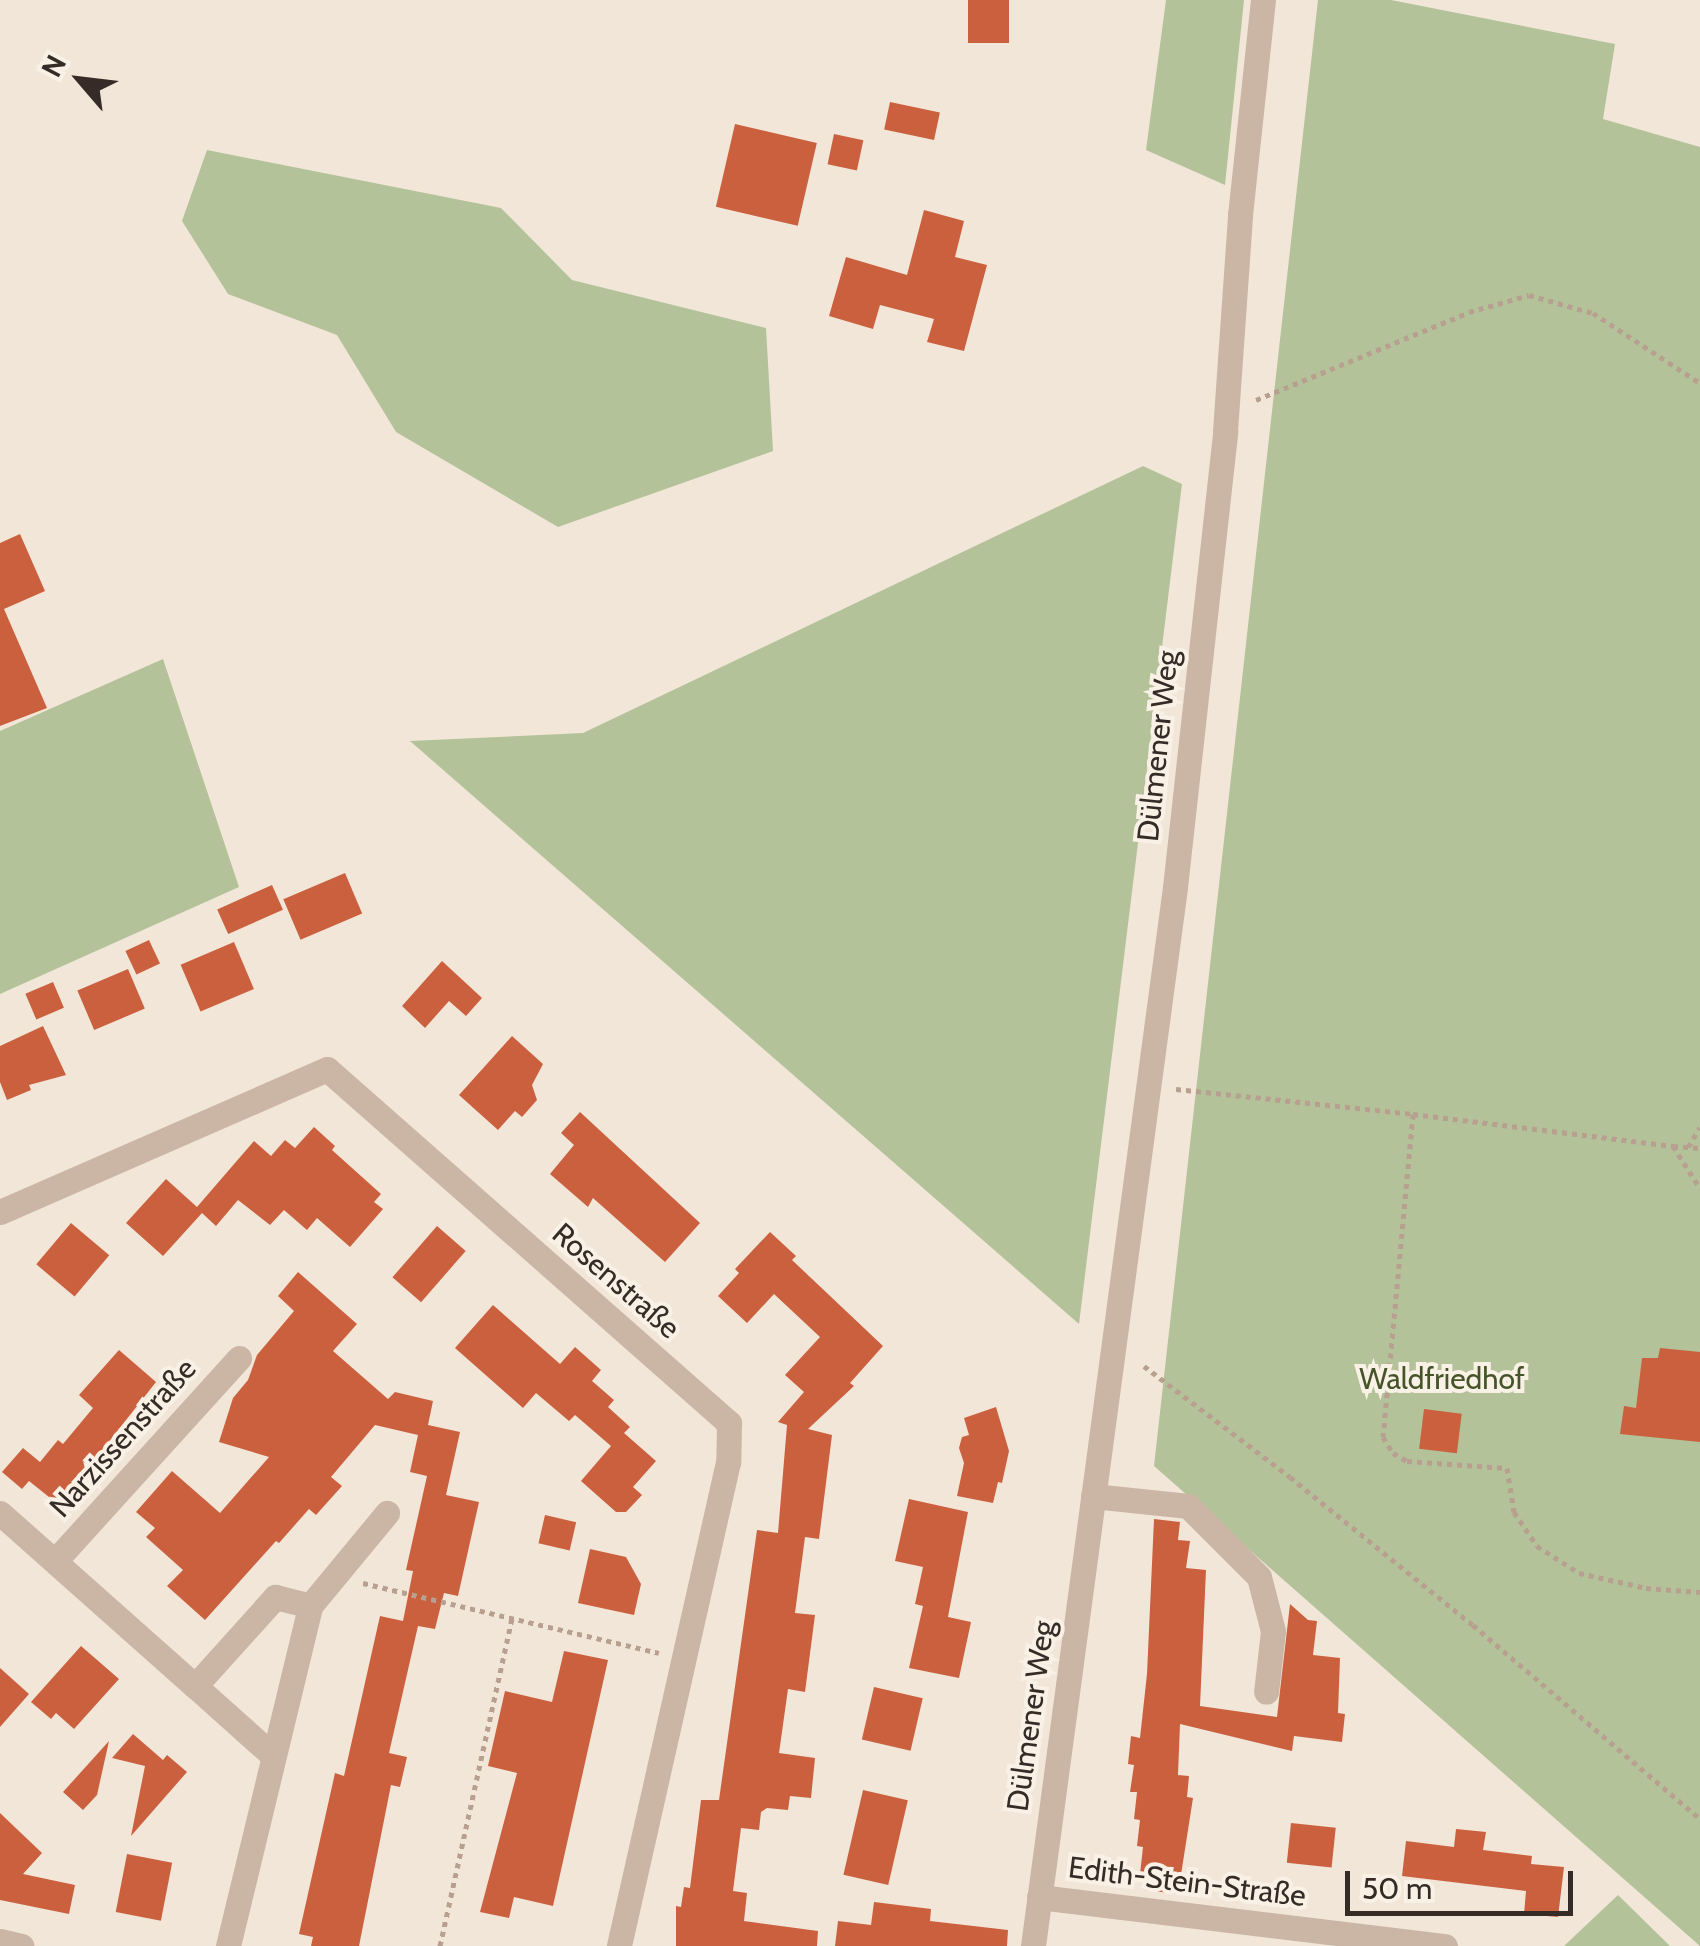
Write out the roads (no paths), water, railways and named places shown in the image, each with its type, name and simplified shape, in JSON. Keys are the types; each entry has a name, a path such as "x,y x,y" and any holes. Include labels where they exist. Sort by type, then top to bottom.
{"street":[{"name":"Dülmener Weg","path":"1034,1946 1149,1086 1225,431 1240,215 1263,0"},
{"name":"Rosenstraße","path":"0,1212 327,1070 729,1423 728,1462 619,1946"},
{"name":"Narzissenstraße","path":"55,1561 239,1358"},
{"path":"1093,1496 1188,1506 1259,1578 1272,1631 1266,1692"},
{"name":"Narzissenstraße","path":"0,1513 271,1754"},
{"path":"228,1946 271,1754 310,1606 387,1513"},
{"path":"195,1686 274,1597 310,1606"},
{"name":"Edith-Stein-Straße","path":"1040,1897 1446,1946"},
{"path":"0,1941 22,1946"}],"park label":[{"name":"Waldfriedhof","path":"1442,1379"}]}
